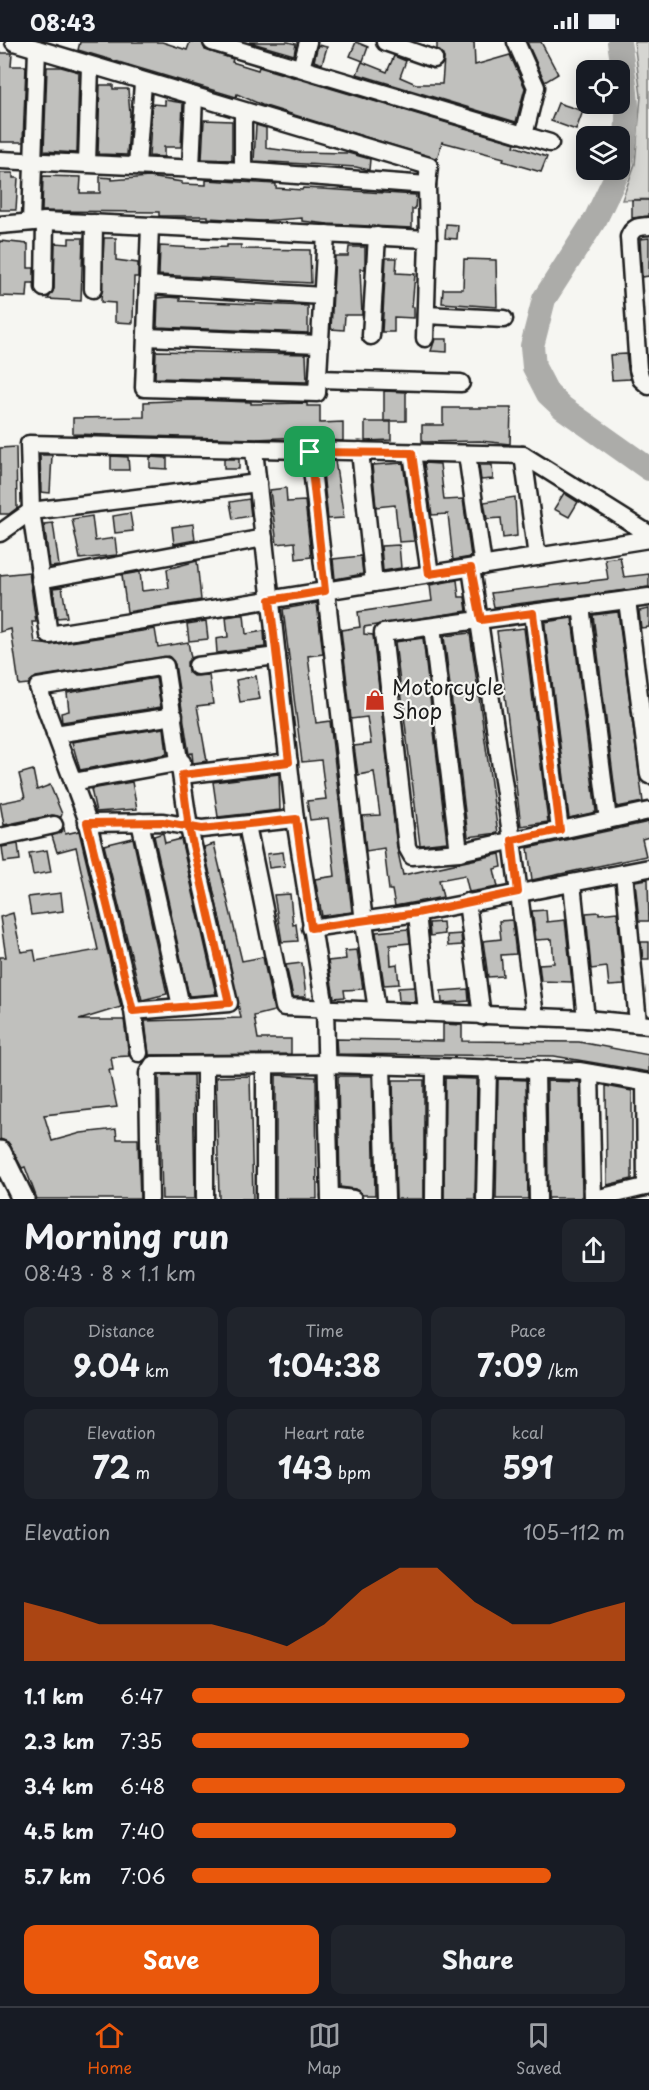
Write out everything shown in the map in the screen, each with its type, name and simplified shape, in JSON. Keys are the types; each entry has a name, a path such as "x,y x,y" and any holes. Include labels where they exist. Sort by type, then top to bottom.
{"main road":[{"path":"0,1152 23,1199"}],"street":[{"path":"14,42 429,166 425,338"},
{"path":"212,42 550,143"},
{"path":"301,68 308,42"},
{"path":"385,42 434,58"},
{"path":"516,42 536,87 524,135"},
{"path":"37,49 33,162 44,288"},
{"path":"87,163 90,66"},
{"path":"137,165 143,82"},
{"path":"191,169 194,96"},
{"path":"243,111 243,171"},
{"path":"0,160 243,171 427,185"},
{"path":"0,225 38,222 94,223 428,239"},
{"path":"93,289 94,223"},
{"path":"150,226 144,388 317,393 326,234"},
{"path":"649,226 637,227 632,230 629,237 638,369 641,379 649,386"},
{"path":"371,336 377,236"},
{"path":"148,285 322,296"},
{"path":"426,315 504,319"},
{"path":"146,337 320,344"},
{"path":"318,379 461,383"},
{"path":"649,534 523,455 29,444 31,511 49,635 649,539"},
{"path":"254,450 296,819 325,1008 330,1197 353,1199"},
{"path":"360,451 374,583"},
{"path":"310,452 364,922 377,1010"},
{"path":"412,453 429,574"},
{"path":"467,454 481,620 535,1016"},
{"path":"523,455 537,557"},
{"path":"0,533 31,511 258,483"},
{"path":"40,580 264,538"},
{"path":"649,597 383,633 407,847 412,856 459,852 649,811"},
{"path":"627,600 649,775"},
{"path":"581,606 608,820"},
{"path":"533,613 560,830"},
{"path":"432,627 459,852"},
{"path":"197,666 277,656"},
{"path":"133,1011 229,1003 189,828 182,768 165,666 38,687 87,823 133,1011 139,1053"},
{"path":"55,734 174,717"},
{"path":"73,782 182,768 289,762"},
{"path":"87,823 163,822 189,828 296,819"},
{"path":"140,822 181,1006"},
{"path":"0,837 54,825"},
{"path":"246,825 282,1002 289,1009 325,1008 482,1016 535,1016 644,1024 624,873"},
{"path":"311,928 417,913 649,868"},
{"path":"572,883 586,1019"},
{"path":"467,902 482,1016"},
{"path":"417,913 427,1012"},
{"path":"150,1199 149,1068 159,1064 265,1066 328,1064 488,1068 590,1073 647,1083 647,1187 594,1199 590,1073"},
{"path":"205,1065 205,1199"},
{"path":"265,1066 265,1199"},
{"path":"382,1066 386,1199"},
{"path":"434,1199 435,1068"},
{"path":"485,1199 488,1068"},
{"path":"536,1070 538,1199"}],"shaded area":[{"path":"634,42 649,42 649,199 622,200 635,164 641,96"}],"building":[{"path":"80,42 162,42 187,50 190,42 202,42 205,50 233,59 232,62 258,70 259,67 515,143 514,146 547,157 541,172 503,161 504,158 442,142 437,159 262,105 237,94 236,97 78,50"},
{"path":"249,42 288,42 296,44 294,55"},
{"path":"356,42 368,47 363,61 350,56"},
{"path":"437,42 474,42 475,65 510,55 525,88 516,122 357,74 362,62 387,72 394,56 406,61 400,77 416,84 442,84 444,58 437,49"},
{"path":"527,42 541,42 558,74 545,82"},
{"path":"318,45 327,47 322,64 314,61"},
{"path":"0,53 12,53 11,66 26,66 23,142 0,142"},
{"path":"47,67 61,67 79,72 77,153 44,151"},
{"path":"100,85 113,85 113,89 128,89 130,114 127,155 98,154"},
{"path":"165,100 183,103 181,147 164,147 164,157 149,156 152,104 165,105"},
{"path":"558,103 576,109 576,114 582,114 576,130 551,121"},
{"path":"204,120 232,121 232,160 202,159"},
{"path":"256,125 266,128 266,148 296,152 348,153 370,159 369,170 356,167 254,161"},
{"path":"0,173 13,173 13,178 18,178 16,210 0,210"},
{"path":"43,176 81,177 80,193 100,193 100,177 112,178 112,180 149,177 182,182 182,184 206,185 206,180 276,184 276,188 302,190 303,188 416,195 415,209 412,209 412,228 328,224 302,221 302,218 262,221 208,218 208,216 159,216 159,212 42,211"},
{"path":"632,200 649,200 649,216 632,218"},
{"path":"446,224 458,225 457,239 445,238"},
{"path":"69,238 83,238 81,301 48,299 54,289 55,243 69,244"},
{"path":"104,238 116,238 116,260 138,263 138,277 134,277 133,323 115,322 115,303 101,302"},
{"path":"649,238 649,276 642,277 640,239"},
{"path":"0,241 28,244 28,268 34,268 34,283 28,283 27,297 0,296"},
{"path":"227,245 241,245 241,249 310,250 311,283 159,275 160,246 197,248 227,247"},
{"path":"349,247 365,247 365,269 360,269 362,315 345,315 344,330 331,329 335,256 348,256"},
{"path":"386,258 397,258 396,273 415,274 412,307 414,307 414,318 394,317 394,332 382,332"},
{"path":"464,259 496,260 497,307 442,303 443,289 463,289"},
{"path":"158,298 180,298 180,301 308,306 308,333 157,327"},
{"path":"435,339 447,339 447,352 431,351"},
{"path":"156,351 306,354 307,382 155,378"},
{"path":"626,354 630,379 612,380 610,355"},
{"path":"384,391 406,392 406,421 384,421"},
{"path":"194,400 251,402 251,404 307,403 307,406 320,406 320,423 343,422 343,441 329,440 329,436 256,439 73,434 73,418 144,417 144,402"},
{"path":"443,408 511,408 510,444 480,441 422,442 422,425 443,425"},
{"path":"365,422 391,422 391,440 365,441"},
{"path":"16,447 17,508 9,514 0,514 0,448"},
{"path":"40,455 52,455 50,493 41,492"},
{"path":"111,456 128,457 129,470 111,470"},
{"path":"150,457 167,458 167,469 150,468"},
{"path":"224,459 239,459 239,469 224,469"},
{"path":"335,461 344,518 328,519 322,463"},
{"path":"403,463 414,541 399,542 395,505 376,507 372,465"},
{"path":"424,463 440,464 444,500 463,499 471,557 453,560 448,514 432,515"},
{"path":"479,465 492,465 493,479 481,480"},
{"path":"286,488 287,502 305,501 311,557 296,559 295,542 277,544 270,490"},
{"path":"564,493 578,502 569,517 554,509"},
{"path":"515,497 517,536 503,538 501,518 487,519 484,502"},
{"path":"249,499 251,516 233,519 230,502"},
{"path":"130,513 133,531 115,533 113,516"},
{"path":"92,516 95,541 115,538 117,555 80,559 72,519"},
{"path":"53,523 59,566 50,567 44,524"},
{"path":"193,524 195,540 174,544 172,527"},
{"path":"399,545 401,568 383,571 381,546"},
{"path":"361,556 363,574 335,579 333,559"},
{"path":"620,557 624,577 649,574 649,587 494,607 491,593 608,579 605,559"},
{"path":"197,561 201,600 127,612 122,575 140,572 142,591 169,588 167,569"},
{"path":"29,572 36,622 32,622 35,643 51,645 155,629 158,647 188,642 191,658 187,662 188,672 193,676 209,675 213,704 197,706 207,761 193,763 192,753 189,754 175,664 169,656 36,677 28,684 19,685 11,629 0,632 0,575"},
{"path":"457,580 459,597 465,597 467,611 364,627 364,634 373,635 397,848 403,875 500,854 502,867 494,869 498,887 469,892 465,875 439,880 443,897 395,906 392,890 389,890 384,848 366,851 362,816 380,815 374,772 358,775 354,746 371,744 367,717 351,719 341,630 360,627 358,612 432,601 430,585"},
{"path":"62,587 67,617 57,618 53,588"},
{"path":"317,603 323,654 308,656 316,723 330,721 352,912 322,916 315,879 335,876 328,818 310,820 307,801 326,799 321,760 302,762 283,609"},
{"path":"649,609 649,627 641,628 639,611"},
{"path":"618,612 643,802 617,807 593,615"},
{"path":"244,615 246,634 264,631 265,647 217,653 216,639 228,637 226,617"},
{"path":"572,618 596,812 569,818 545,622"},
{"path":"206,621 208,639 189,641 187,624"},
{"path":"524,628 548,822 521,826 497,631"},
{"path":"470,633 498,833 468,837 444,636"},
{"path":"423,638 447,842 420,845 395,642"},
{"path":"256,676 260,699 240,702 236,680"},
{"path":"156,678 161,707 62,722 61,713 69,711 67,693"},
{"path":"164,728 167,754 80,770 72,742"},
{"path":"33,770 37,790 50,785 62,814 61,817 52,815 4,825 0,803 25,798 19,774"},
{"path":"279,774 280,810 218,817 213,782"},
{"path":"132,782 137,809 96,812 91,789"},
{"path":"649,822 649,837 642,839 646,856 532,880 528,848"},
{"path":"64,828 65,834 79,831 121,1007 79,1020 124,1020 129,1056 111,1057 113,1070 109,1070 117,1107 44,1115 52,1141 81,1133 116,1129 117,1139 138,1139 140,1199 37,1199 25,1167 22,1168 8,1142 0,1139 0,957 6,957 0,917 13,913 21,952 34,950 36,961 98,950 76,847 57,852 52,836"},
{"path":"163,833 165,843 181,839 216,994 189,996 154,836"},
{"path":"133,838 167,994 142,1000 104,845"},
{"path":"18,844 20,860 4,862 2,847"},
{"path":"214,844 242,961 263,957 274,1011 254,1016 258,1039 291,1039 291,1054 149,1055 145,1021 241,1018 204,847"},
{"path":"47,850 51,872 33,875 29,853"},
{"path":"283,852 285,866 269,868 267,854"},
{"path":"648,879 649,921 639,921 635,881"},
{"path":"61,893 63,911 31,915 28,897"},
{"path":"290,894 293,925 296,924 298,941 282,942 274,895"},
{"path":"546,910 547,922 565,920 572,982 541,981 539,964 554,963 552,939 536,940 532,911"},
{"path":"599,912 599,914 617,912 624,985 609,986 607,967 591,969 586,913"},
{"path":"512,920 516,954 501,955 503,976 488,977 483,941 501,939 499,921"},
{"path":"443,922 444,934 430,936 429,923"},
{"path":"408,929 410,943 390,945 391,965 397,964 399,984 384,985 376,932"},
{"path":"461,934 462,945 448,946 447,935"},
{"path":"641,942 649,942 649,959 643,959"},
{"path":"357,950 363,989 344,990 345,997 334,998 328,961 346,959 345,951"},
{"path":"302,963 306,997 293,997 286,965"},
{"path":"414,987 415,1002 399,1001 398,988"},
{"path":"468,989 469,1001 442,1003 441,991"},
{"path":"443,1024 462,1025 462,1041 579,1042 649,1055 649,1072 554,1056 337,1054 336,1039 443,1041"},
{"path":"159,1075 193,1075 195,1199 162,1199"},
{"path":"276,1075 316,1077 317,1199 276,1199"},
{"path":"250,1076 253,1199 219,1199 216,1077"},
{"path":"338,1076 372,1076 375,1195 363,1195 355,1189 340,1187"},
{"path":"445,1078 477,1079 475,1199 444,1199"},
{"path":"498,1079 526,1080 528,1199 496,1199"},
{"path":"393,1080 424,1080 424,1199 396,1199"},
{"path":"547,1081 580,1082 582,1198 548,1198"},
{"path":"606,1086 632,1091 632,1179 607,1185"}],"waterway":[{"path":"619,42 627,106 627,126"},
{"path":"614,180 596,218 544,299 532,346 534,367 548,394 563,408 649,469"},
{"path":"0,1179 10,1196"}],"place":[{"name":"Motorcycle Shop","path":"375,700"}],"route":[{"path":"310,452 325,591 270,600 289,762 182,775 189,828 229,1003 133,1011 87,823 163,822 189,828 202,829 296,819 311,928 417,913 518,892 512,840 560,830 533,613 481,620 471,568 429,574 412,453 310,452"}]}
